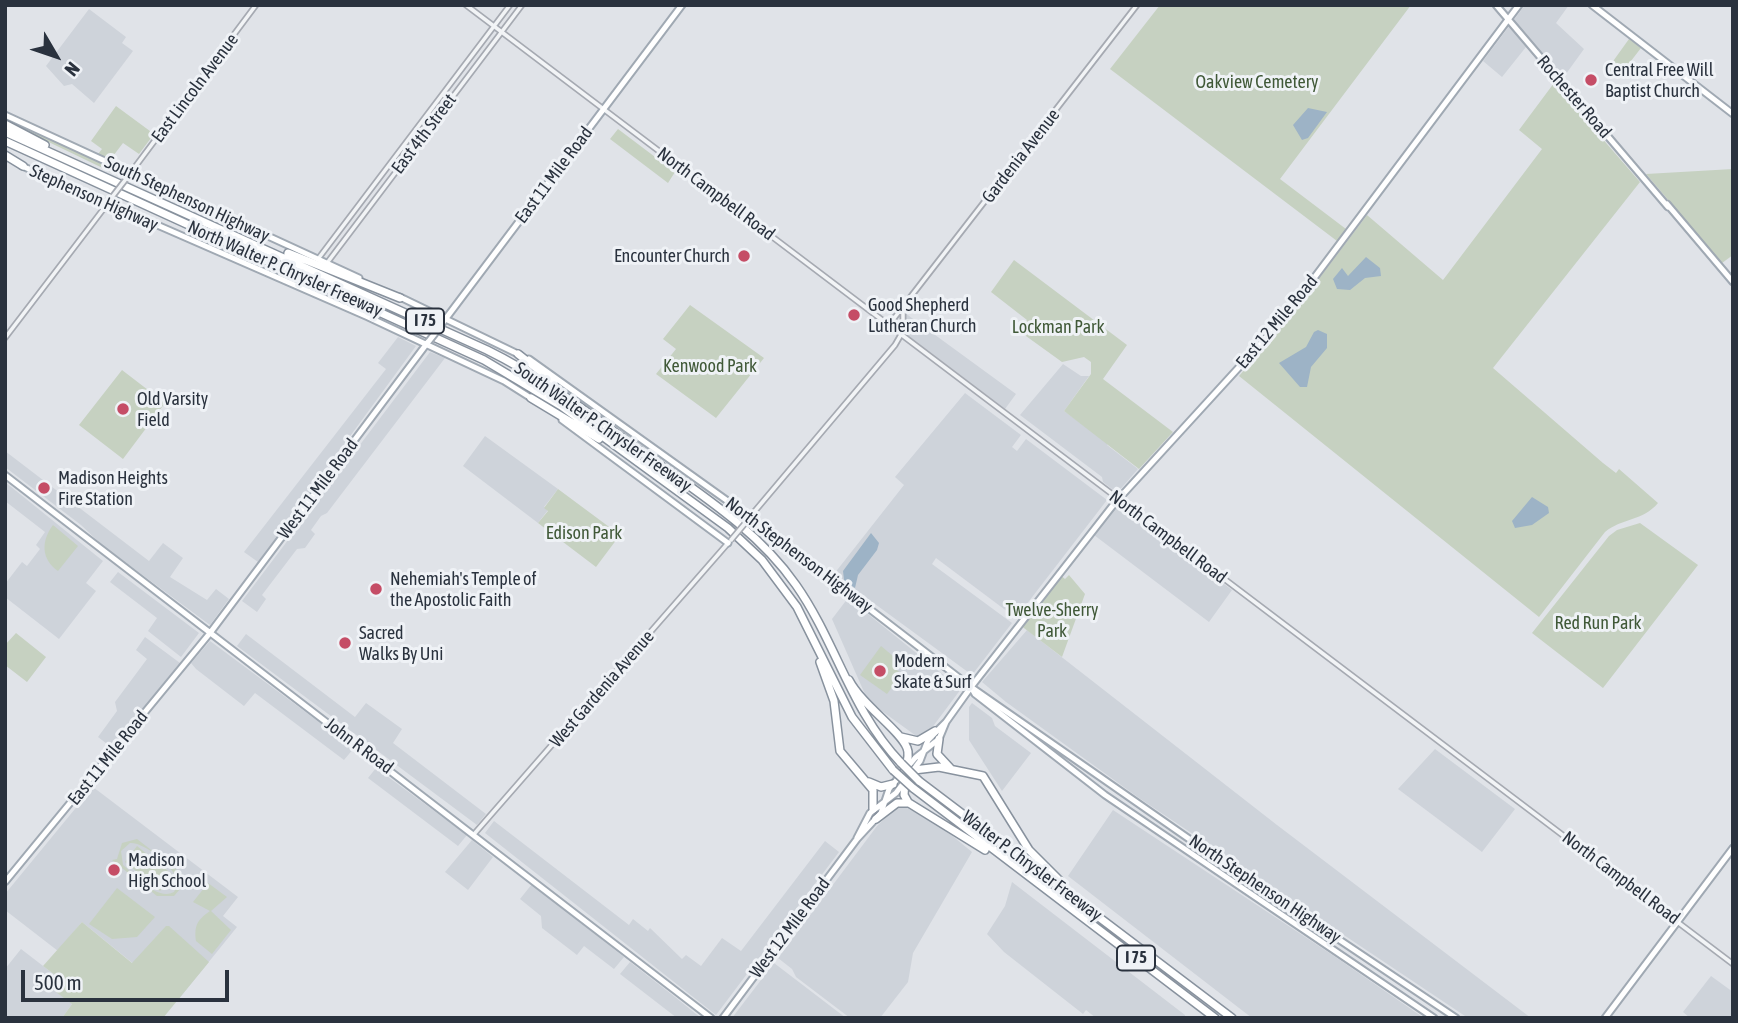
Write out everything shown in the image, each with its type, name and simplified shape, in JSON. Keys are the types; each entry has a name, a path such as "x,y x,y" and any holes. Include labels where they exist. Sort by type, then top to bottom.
{"highway":[{"path":"5,124 76,164"},
{"name":"South Walter P. Chrysler Freeway","path":"5,132 508,360 546,382 755,537 793,581 824,633 858,708 907,768"},
{"name":"North Walter P. Chrysler Freeway","path":"5,141 484,360 554,401 748,546 782,585 814,638 852,717 893,770"},
{"path":"5,157 23,166"},
{"path":"229,232 400,298"},
{"path":"518,354 600,417 611,430"},
{"path":"531,398 627,455"},
{"path":"824,633 859,695 908,749 907,768 926,766 954,769 985,778 1029,850 1088,908"},
{"path":"814,638 834,701 840,751 875,794 873,810"},
{"path":"896,734 916,741 937,735 939,757 954,769"},
{"name":"Walter P. Chrysler Freeway","path":"907,768 919,780 1232,1018"},
{"name":"Walter P. Chrysler Freeway","path":"893,770 1214,1018"},
{"path":"865,779 878,786 893,784"},
{"path":"905,780 904,795 909,803 1037,883"},
{"path":"876,819 897,803 909,803"}],"main road":[{"name":"East 11 Mile Road","path":"427,343 682,5"},
{"name":"Rochester Road","path":"1496,5 1733,282"},
{"name":"East 12 Mile Road","path":"1019,625 1118,500 1284,318 1519,5"},
{"path":"1592,5 1733,114"},
{"name":"South Stephenson Highway","path":"5,115 327,263 444,321"},
{"name":"Stephenson Highway","path":"23,166 245,261 427,343 504,381 729,542"},
{"name":"North Stephenson Highway","path":"444,321 518,354 563,381 971,687 1195,843 1456,1018"},
{"name":"West 11 Mile Road","path":"210,633 427,343"},
{"name":"John R Road","path":"5,475 475,833 711,1018"},
{"name":"West 12 Mile Road","path":"723,1018 857,839 876,819 893,784 925,751 1019,625"},
{"name":"East 11 Mile Road","path":"5,882 210,633"},
{"name":"North Stephenson Highway","path":"971,687 975,694 1021,733 1097,790 1434,1018"},
{"path":"1021,733 1025,728 1056,745 1059,755 1048,754"},
{"name":"West 12 Mile Road","path":"857,839 873,810 905,780 907,768"},
{"path":"1078,776 1086,770 1117,789"},
{"path":"1097,790 1127,808 1135,802"},
{"path":"1158,832 1190,851 1195,848 1195,843"},
{"path":"1605,1018 1733,848"},
{"path":"1233,883 1241,877 1275,895"},
{"path":"1248,893 1279,910 1289,905"},
{"path":"1303,928 1308,921 1343,941"},
{"path":"1367,971 1398,989 1402,986 1402,980"},
{"path":"1425,1011 1429,1004 1444,1009"}],"street":[{"name":"East Lincoln Avenue","path":"5,338 256,5"},
{"name":"North Campbell Road","path":"466,5 1733,964"},
{"name":"East 4th Street","path":"318,259 510,5"},
{"name":"East 4th Street","path":"327,263 522,5"},
{"name":"Gardenia Avenue","path":"888,326 1138,5"},
{"path":"499,18 500,24 506,26"},
{"path":"488,33 494,34 496,39"},
{"path":"729,542 901,336 904,307"},
{"name":"West Gardenia Avenue","path":"475,833 729,542"}],"shaded area":[{"path":"1525,5 1569,5 1556,23 1584,49 1563,78 1560,75 1555,81 1526,47 1502,77 1483,61"},
{"path":"89,9 126,37 122,43 133,51 94,103 72,84 64,86 46,66"},
{"path":"905,313 1016,394 1005,409 905,334"},
{"path":"398,337 416,346 258,562 244,552 386,369 378,363"},
{"path":"430,352 445,358 327,513 321,516 311,530 315,534 305,548 297,549 262,595 266,599 257,612 242,601"},
{"path":"1063,364 1081,376 1089,376 1064,411 1108,442 1107,445 1138,469 1117,493 1103,482 1102,477 1020,415"},
{"path":"965,393 1021,435 1012,447 1017,451 1026,439 1107,500 1016,618 936,558 932,564 1012,623 972,675 834,574 904,485 895,477"},
{"path":"485,436 558,489 544,507 548,510 538,523 463,466"},
{"path":"5,451 149,561 163,543 183,558 170,577 207,600 216,589 229,599 210,625 102,545 81,525 5,467"},
{"path":"5,482 103,561 86,583 96,591 59,639 5,597 5,584 22,562 27,566 40,549 36,545 45,532 5,501"},
{"path":"1121,507 1232,590 1209,622 1094,535 1116,508"},
{"path":"118,572 199,633 181,657 148,631 157,618 110,582"},
{"path":"848,598 961,689 928,733 919,738 868,701 832,619"},
{"path":"1027,630 1531,1018 1468,1018 1139,798 1006,702 982,682"},
{"path":"246,634 355,717 366,703 402,729 393,743 486,814 477,825 237,646"},
{"path":"145,637 180,663 111,747 98,737 117,711 115,702 147,659 136,650"},
{"path":"210,641 354,748 344,760 255,693 244,706 191,663"},
{"path":"972,703 992,718 995,726 1031,753 1002,791 969,740 969,707"},
{"path":"1435,749 1515,809 1482,852 1398,789"},
{"path":"376,768 467,835 458,846 368,778"},
{"name":"Madison High School","path":"93,787 238,897 223,916 237,927 178,1000 82,922 58,951 5,910 5,894"},
{"path":"896,808 907,808 944,829 972,852 913,953 908,982 880,1018 850,1018 796,977 792,969 778,958 877,826"},
{"path":"1113,810 1424,1018 1252,1018 1068,876"},
{"path":"494,821 629,925 633,919 648,931 650,928 682,959 686,955 701,966 722,938 741,951 825,841 839,852 716,1015 485,833"},
{"path":"472,840 493,857 468,890 445,872"},
{"path":"1012,882 1185,1016 1096,1018 1086,1010 1083,1014 1004,952 987,934 1005,906"},
{"path":"532,884 624,957 614,969 584,946 577,955 542,928 541,916 520,899"},
{"path":"21,949 64,982 72,1004 62,1018 5,1016 5,969"},
{"path":"630,962 701,1018 677,1018 620,974"},
{"path":"774,963 846,1018 732,1018"},
{"path":"1711,976 1733,992 1733,1018 1690,1018 1683,1012"}],"green space":[{"name":"Oakview Cemetery","path":"1160,5 1411,5 1280,179 1346,229 1337,241 1110,69"},
{"path":"1629,39 1641,48 1624,70 1621,68 1614,77 1606,71"},
{"path":"1554,83 1640,182 1493,368 1603,463 1616,473 1619,469 1658,503 1646,513 1605,532 1539,617 1239,376 1283,326 1367,215 1443,280 1542,149 1519,130"},
{"path":"116,106 154,134 139,154 123,143 110,160 98,154 102,149 91,141"},
{"path":"5,118 124,172 123,177 5,121"},
{"path":"618,129 675,172 668,183 610,139"},
{"path":"1733,169 1733,255 1722,263 1646,174"},
{"name":"Lockman Park","path":"1014,260 1127,345 1103,379 1173,432 1139,469 1064,411 1091,374 1091,362 1084,357 1062,362 1019,331 1027,320 991,292"},
{"name":"Kenwood Park","path":"690,305 764,358 716,418 656,374 676,349 663,339"},
{"path":"122,370 165,403 123,459 79,425"},
{"name":"Edison Park","path":"558,489 620,535 596,567 538,523 548,511 544,508"},
{"name":"Red Run Park","path":"1640,523 1698,565 1603,688 1532,633 1609,536 1617,530"},
{"path":"53,525 78,546 58,571 48,561 45,550 46,537"},
{"name":"Twelve-Sherry Park","path":"1059,574 1065,579 1069,575 1085,594 1062,657 1020,625"},
{"path":"16,633 46,657 27,682 5,665 5,645"},
{"name":"Modern Skate & Surf","path":"881,646 899,661 894,668 902,674 887,694 860,675"},
{"path":"137,839 186,877 182,879 181,888 174,896 157,896 112,860 117,859 122,843","holes":["130,843 151,851 172,870 178,883 174,892 167,894 154,890 123,865 121,851"]},
{"path":"137,846 173,875 160,891 125,862"},
{"path":"208,883 227,897 211,911 231,930 212,954 196,941 195,936 197,924 210,911 193,902"},
{"path":"117,888 155,917 137,937 112,939 89,924"},
{"path":"82,922 132,963 166,926 209,962 163,1018 62,1018 72,1004 56,992 63,981 43,966"}],"water":[{"path":"1308,108 1327,112 1308,138 1302,140 1293,125"},
{"path":"1366,257 1380,268 1381,276 1365,278 1350,290 1337,289 1333,279 1342,268 1348,276"},
{"path":"1318,330 1327,334 1327,348 1311,367 1307,387 1300,387 1279,363 1306,347 1314,332"},
{"path":"1532,497 1548,507 1549,513 1532,525 1515,528 1512,521"},
{"path":"871,533 879,543 877,550 858,575 855,588 844,580 843,571"}],"place":[{"name":"Central Free Will Baptist Church","path":"1591,80"},
{"name":"Encounter Church","path":"744,256"},
{"name":"Good Shepherd Lutheran Church","path":"854,315"},
{"name":"Old Varsity Field","path":"123,409"},
{"name":"Madison Heights Fire Station","path":"44,488"},
{"name":"Nehemiah's Temple of the Apostolic Faith","path":"376,589"},
{"name":"Sacred Walks By Uni","path":"345,643"},
{"name":"Modern Skate & Surf","path":"880,671"},
{"name":"Madison High School","path":"114,870"}]}
